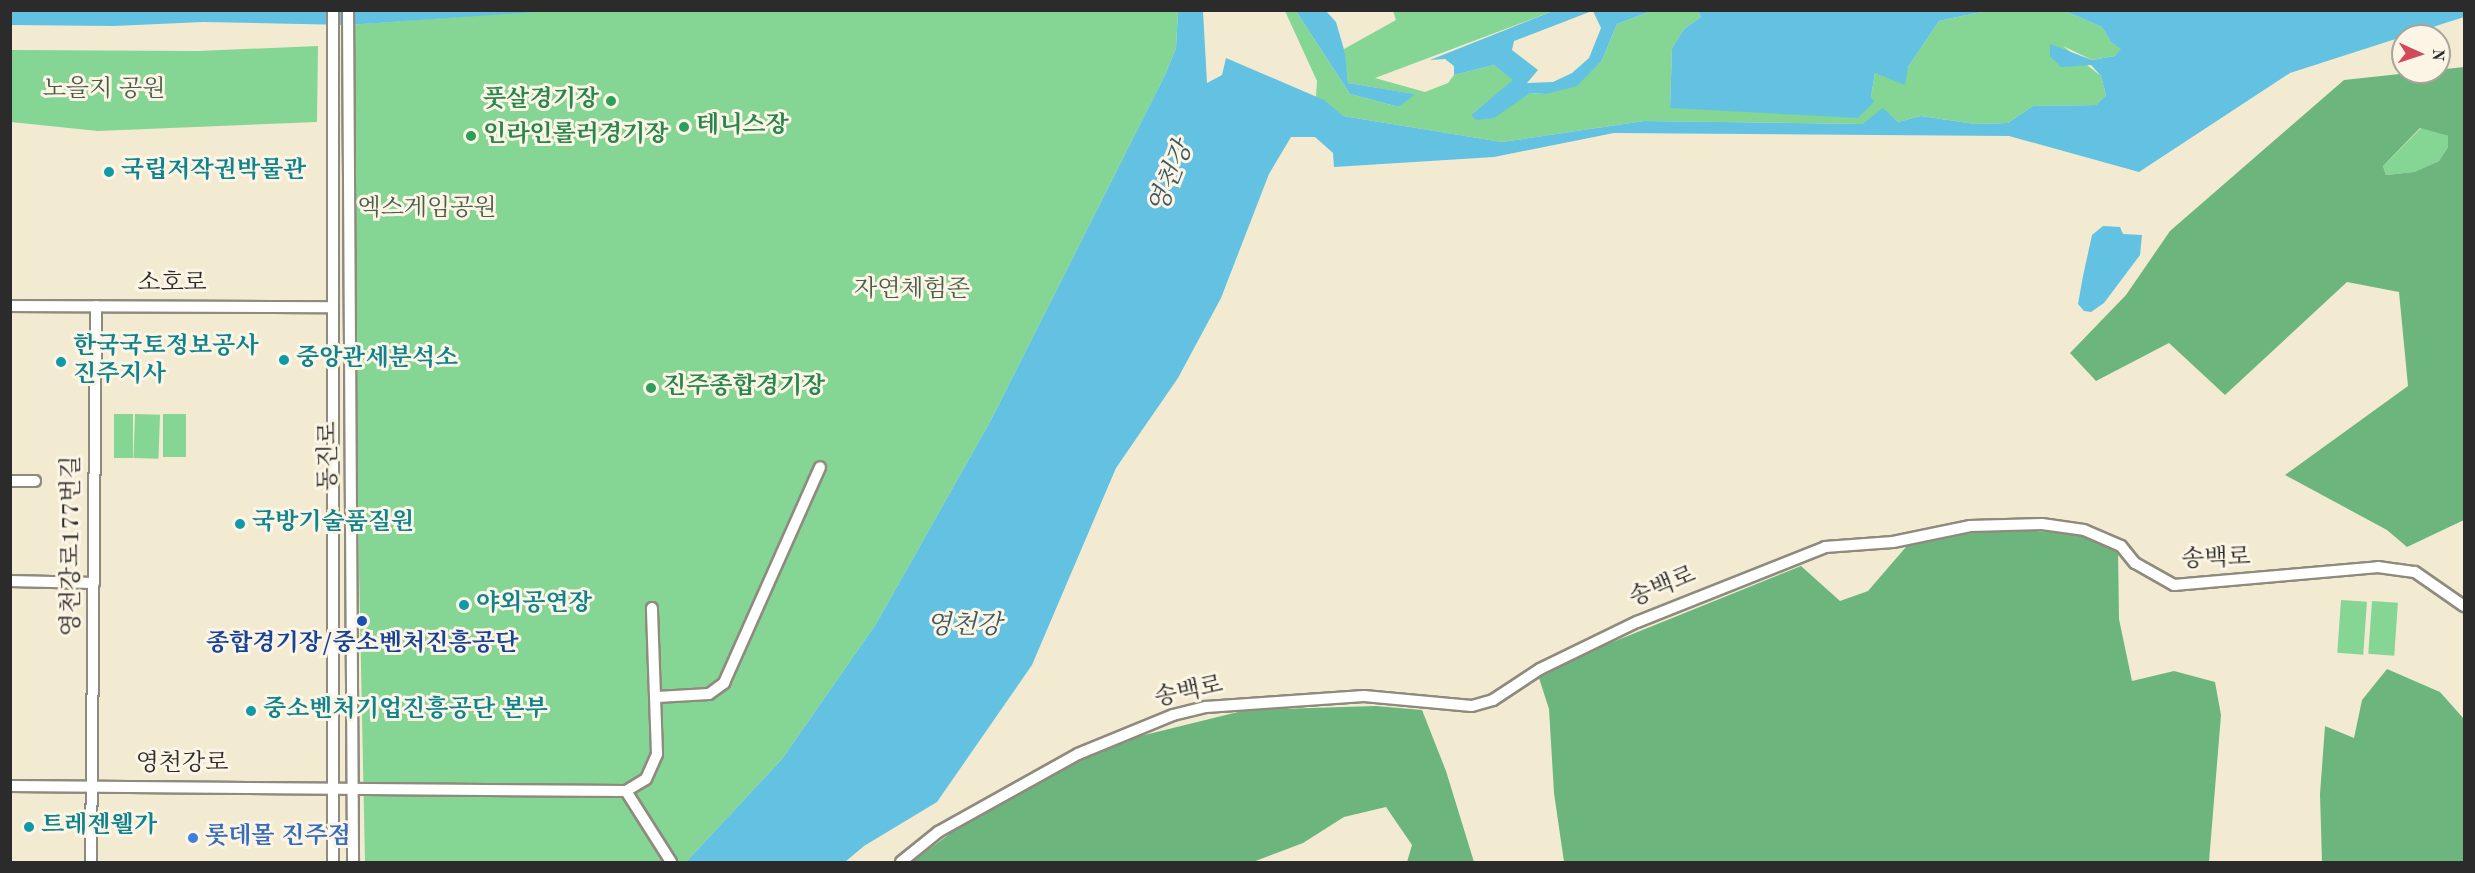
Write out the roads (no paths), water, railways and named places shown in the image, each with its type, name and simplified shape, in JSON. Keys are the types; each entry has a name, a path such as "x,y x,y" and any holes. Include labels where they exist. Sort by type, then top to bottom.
{"street":[{"name":"동진로","path":"333,10 333,862"},
{"name":"동진로","path":"348,10 353,862"},
{"name":"소호로","path":"10,306 332,307"},
{"name":"영천강로177번길","path":"91,862 96,306"},
{"path":"657,697 709,694 724,683 820,467"},
{"path":"10,481 35,481"},
{"name":"송백로","path":"901,862 938,832 1078,754 1163,718 1206,707 1364,696 1472,706 1493,700 1540,669 1637,622 1825,548 1893,542 1970,526 2042,524 2084,530 2121,546 2136,563 2174,585 2378,567 2415,572 2464,606"},
{"path":"10,580 93,583"},
{"path":"652,608 657,697 657,754 645,779 626,791 671,862"},
{"name":"영천강로","path":"10,786 626,791"}],"water":[{"name":"영천강","path":"2464,10 2464,17 2442,24 2391,24 2391,40 2290,73 2139,172 2009,136 1614,133 1494,157 1334,167 1333,153 1315,137 1291,137 1269,174 1221,298 1178,378 1116,468 1032,665 937,802 864,846 845,862 686,862 782,759 876,624 991,420 1166,73 1176,48 1178,11 1203,11 1207,83 1222,75 1226,58 1324,100 1343,116 1502,142 1644,121 1862,124 1883,108 1898,122 1921,116 1975,124 2008,123 2033,106 2096,105 2106,95 2101,76 2091,65 2061,67 2050,56 2050,44 2092,60 2115,56 2121,49 2111,42 2102,27 2065,11"},
{"path":"10,11 550,11 348,25 203,22 114,26 11,25"},
{"path":"1296,11 1326,11 1336,22 1345,53 1348,83 1415,94 1399,107 1350,94"},
{"path":"1553,11 1592,11 1514,41 1512,50 1538,70 1527,83 1553,82 1572,73 1589,58 1601,28 1593,11 1652,11 1617,24 1602,60 1577,86 1546,94 1530,93 1494,118 1476,120 1471,115 1513,80 1494,65 1454,75 1454,66 1445,59 1430,60"},
{"path":"1698,11 1986,11 1939,21 1908,67 1905,85 1875,73 1871,97 1874,102 1858,118 1670,108 1672,48 1684,29 1701,17"},
{"path":"2103,226 2120,227 2123,234 2142,235 2140,255 2104,303 2091,312 2084,311 2078,304 2092,235"}],"place":[{"name":"풋살경기장","path":"611,101"},
{"name":"테니스장","path":"684,127"},
{"name":"인라인롤러경기장","path":"471,136"},
{"name":"국립저작권박물관","path":"109,172"},
{"name":"중앙관세분석소","path":"284,360"},
{"name":"한국국토정보공사 진주지사","path":"61,362"},
{"name":"진주종합경기장","path":"651,388"},
{"name":"국방기술품질원","path":"240,524"},
{"name":"야외공연장","path":"464,605"},
{"name":"종합경기장/중소벤처진흥공단","path":"362,621"},
{"name":"중소벤처기업진흥공단 본부","path":"251,711"},
{"name":"트레젠웰가","path":"29,827"},
{"name":"롯데몰 진주점","path":"193,838"}],"park label":[{"name":"노을지 공원","path":"104,91"},
{"name":"엑스게임공원","path":"427,210"},
{"name":"자연체험존","path":"912,291"}]}
